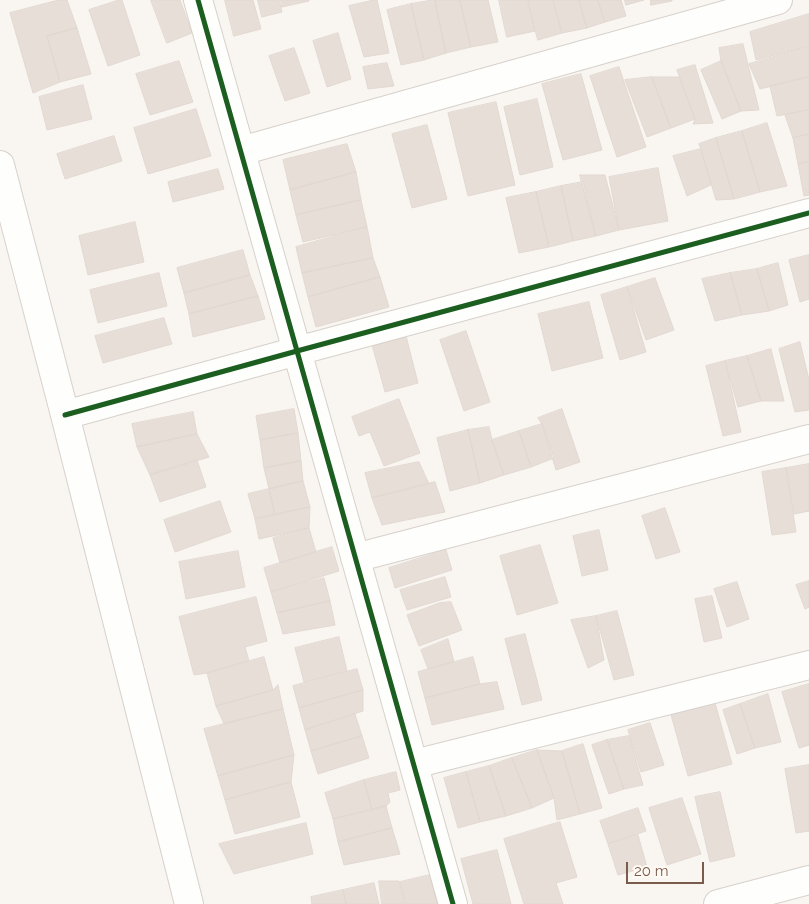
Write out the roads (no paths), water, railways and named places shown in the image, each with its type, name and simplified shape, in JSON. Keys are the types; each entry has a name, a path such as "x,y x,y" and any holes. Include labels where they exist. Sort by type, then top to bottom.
{"street":[{"path":"198,0 453,904"},
{"path":"241,150 778,0"},
{"path":"0,165 188,904"},
{"path":"65,416 297,351 809,213"},
{"path":"355,558 809,438"},
{"path":"414,764 809,665"},
{"path":"718,904 809,880"}]}
